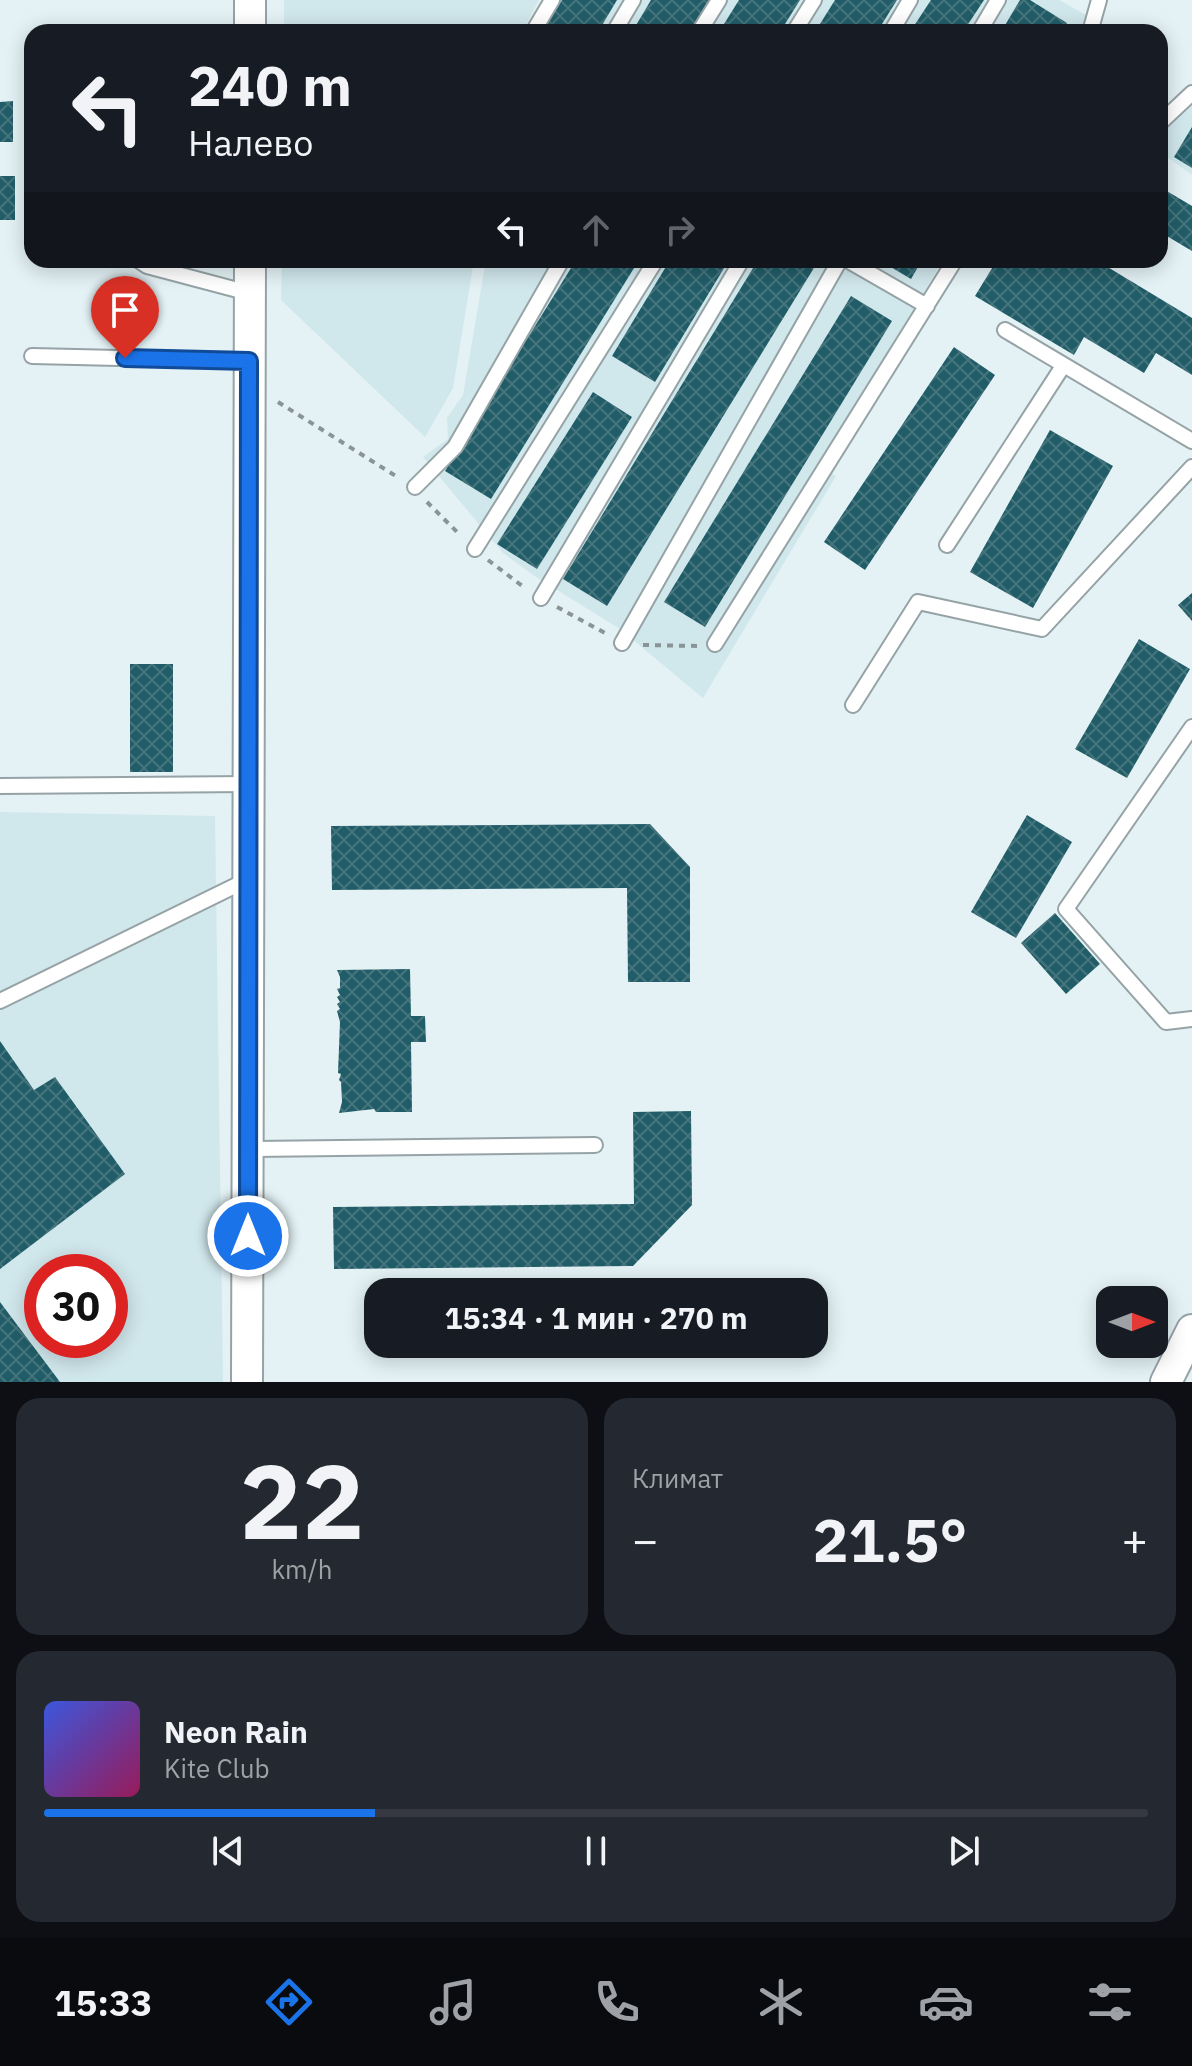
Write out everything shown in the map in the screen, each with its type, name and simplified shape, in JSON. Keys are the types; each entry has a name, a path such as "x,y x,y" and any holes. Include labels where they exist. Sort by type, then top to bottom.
{"street":[{"path":"250,0 250,24"},
{"path":"247,1382 250,268"},
{"path":"1166,1382 1192,1330"}],"lane":[{"path":"538,24 552,0"},
{"path":"619,24 633,0"},
{"path":"704,24 719,0"},
{"path":"799,24 814,0"},
{"path":"896,24 910,0"},
{"path":"984,24 998,0"},
{"path":"1092,24 1099,0"},
{"path":"1168,116 1192,93"},
{"path":"155,268 249,293"},
{"path":"415,487 455,447 557,268"},
{"path":"475,549 651,268"},
{"path":"541,598 737,268"},
{"path":"622,643 835,268"},
{"path":"861,268 927,306"},
{"path":"715,644 950,268"},
{"path":"1005,330 1192,441"},
{"path":"32,356 249,361"},
{"path":"947,545 1063,366"},
{"path":"853,705 918,602 1042,629 1192,467"},
{"path":"1192,727 1066,909 1166,1022 1192,1019"},
{"path":"0,786 249,784"},
{"path":"0,1001 249,879"},
{"path":"249,1149 595,1145"}],"shaded area":[{"path":"284,0 539,0 526,24 284,24"},
{"path":"556,0 1059,0 1088,16 1083,24 543,24"},
{"path":"1192,106 1192,175 1168,158 1168,128"},
{"path":"282,268 473,268 453,388 425,437 281,300"},
{"path":"485,268 938,268 820,466 836,476 703,698 620,629 503,553 423,457 448,439 447,418 463,395"},
{"path":"0,812 215,816 223,1382 0,1382"}],"building":[{"path":"562,0 617,0 603,24 547,24"},
{"path":"651,0 709,0 695,24 637,24"},
{"path":"739,0 800,0 785,24 724,24"},
{"path":"835,0 897,0 882,24 820,24"},
{"path":"931,0 984,0 968,24 915,24"},
{"path":"1020,0 1030,0 1067,23 1066,24 1006,24"},
{"path":"13,101 13,142 0,142 0,102"},
{"path":"1192,127 1192,168 1174,157"},
{"path":"0,176 15,176 15,220 0,220"},
{"path":"1168,192 1192,206 1192,251 1168,237"},
{"path":"571,268 634,268 491,499 445,471"},
{"path":"665,268 724,268 655,382 612,356"},
{"path":"753,268 814,268 607,606 563,579"},
{"path":"892,268 917,268 911,279"},
{"path":"992,268 1109,268 1192,318 1192,375 1156,353 1144,373 1084,337 1074,355 975,296"},
{"path":"851,296 892,321 705,627 664,602"},
{"path":"954,347 995,375 865,570 824,542"},
{"path":"593,392 632,417 537,569 497,544"},
{"path":"1050,430 1113,466 1033,608 970,572"},
{"path":"1192,593 1192,621 1178,605"},
{"path":"1139,639 1190,669 1127,778 1075,749"},
{"path":"130,664 173,664 173,772 130,772"},
{"path":"1027,815 1072,842 1016,938 971,912"},
{"path":"650,824 690,867 690,982 628,982 627,888 332,890 331,826"},
{"path":"1055,913 1100,964 1066,994 1021,943"},
{"path":"410,969 411,1016 425,1016 426,1042 411,1042 412,1112 376,1112 374,1109 339,1113 342,1102 341,1074 338,1073 340,1022 337,1011 340,1009 337,1004 340,1002 337,997 340,995 337,989 340,988 340,977 337,970"},
{"path":"0,1041 34,1090 55,1077 125,1174 0,1269"},
{"path":"691,1111 692,1205 633,1266 334,1269 333,1207 634,1204 633,1112"},
{"path":"0,1302 24,1334 24,1358 42,1358 60,1382 0,1382"}],"route":[{"path":"125,358 249,361 248,1236"}]}
